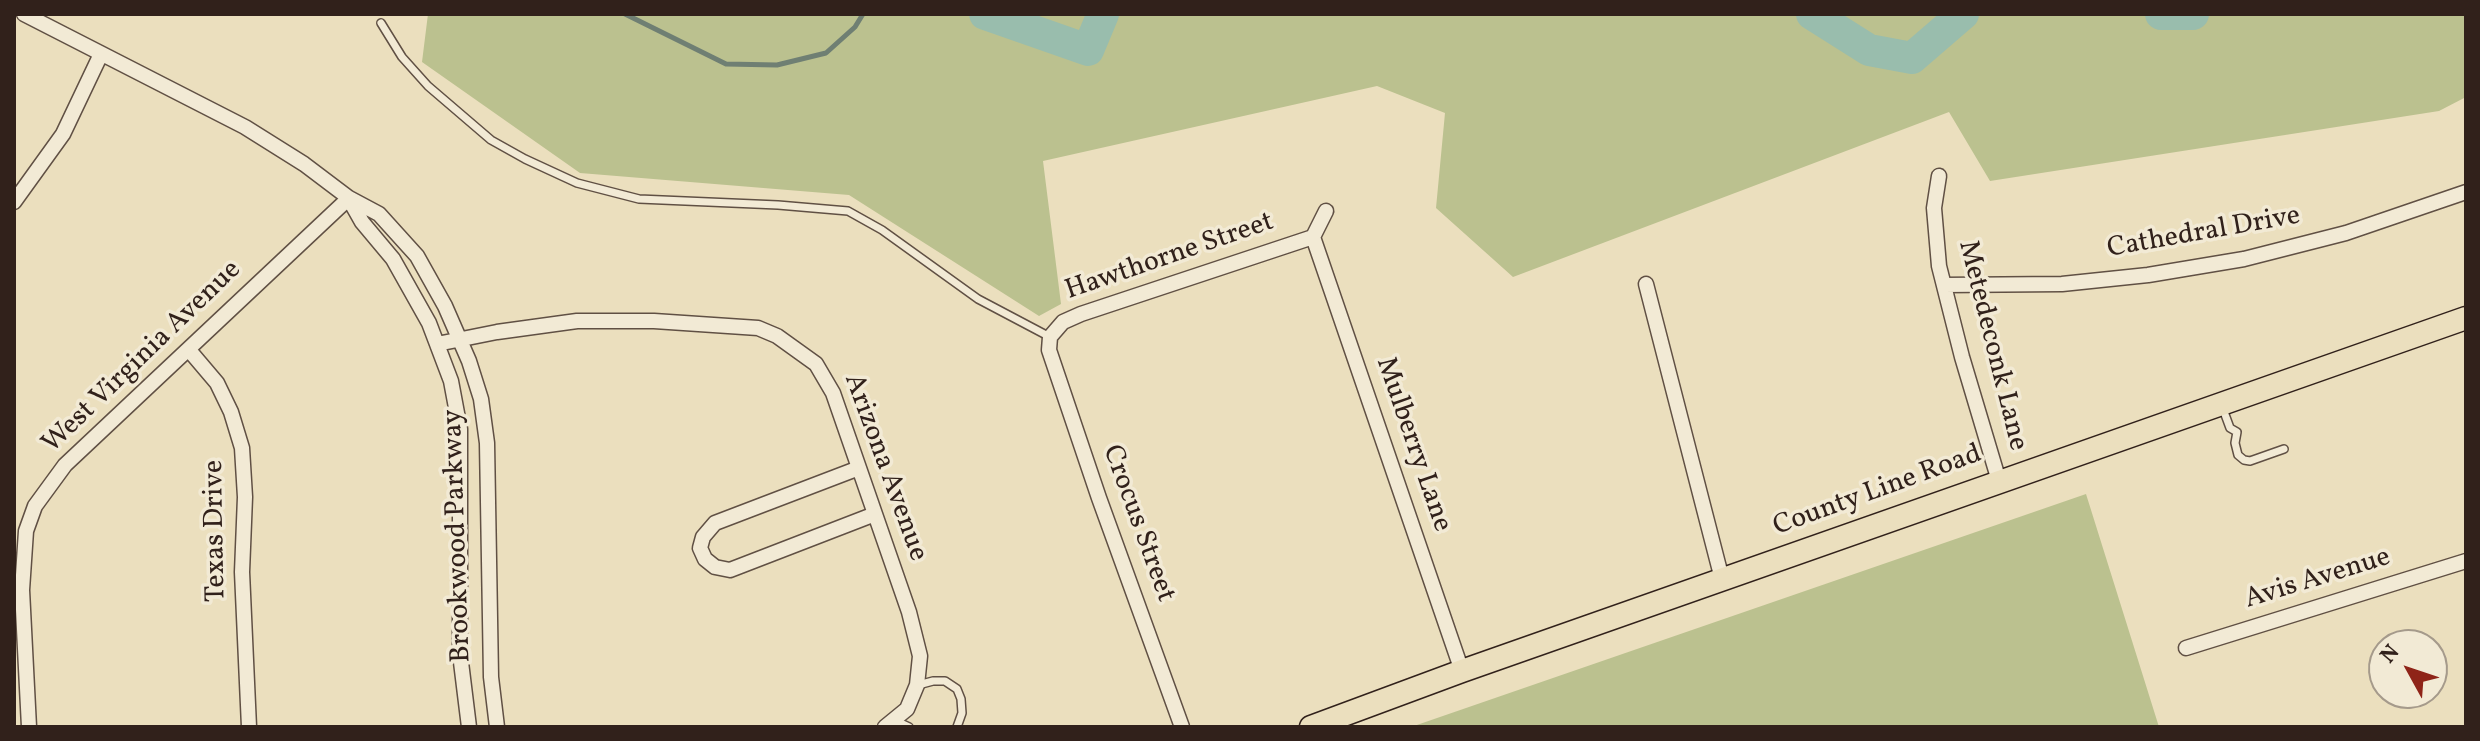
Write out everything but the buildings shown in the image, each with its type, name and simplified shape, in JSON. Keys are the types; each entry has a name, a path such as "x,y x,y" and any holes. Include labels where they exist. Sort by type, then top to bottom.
{"main road":[{"name":"County Line Road","path":"1311,727 2466,318"}],"street":[{"name":"Brookwood Parkway","path":"24,14 245,127 304,164 349,198 379,214 417,256 445,306 481,399 487,443 491,677 497,727"},
{"path":"14,202 63,134 101,54"},
{"name":"Metedeconk Lane","path":"1939,176 1934,208 1939,266 1999,481"},
{"name":"Cathedral Drive","path":"1944,285 2062,284 2148,275 2244,259 2346,233 2466,192"},
{"name":"Brookwood Parkway","path":"349,198 362,222 393,259 429,323 451,381 460,429 460,654 469,727"},
{"name":"West Virginia Avenue","path":"29,727 22,590 26,531 35,506 65,465 349,198"},
{"path":"1313,237 1326,211"},
{"name":"Hawthorne Street","path":"1050,337 1063,322 1081,314 1313,237"},
{"name":"Mulberry Lane","path":"1313,237 1462,671"},
{"path":"1646,284 1722,579"},
{"name":"Arizona Avenue","path":"437,344 577,321 654,321 758,328 777,336 816,364 833,393 909,612 920,656 917,685"},
{"name":"Crocus Street","path":"1050,337 1049,350 1099,498 1182,727"},
{"name":"Texas Drive","path":"189,350 217,383 231,412 242,448 245,497 242,572 249,727"},
{"path":"859,468 715,523 703,537 700,548 705,559 715,567 730,570 875,514"},
{"name":"Avis Avenue","path":"2186,648 2466,561"},
{"path":"890,724 907,709 917,685"}],"lane":[{"path":"381,23 402,57 428,86 491,140 525,159 577,183 639,199 848,211 882,230 978,299 1050,337"},
{"path":"2221,404 2230,428 2227,436 2235,443 2238,455 2250,461 2284,449"},
{"path":"917,685 945,681 957,689 962,713 957,727"},
{"path":"890,724 909,727"}],"green space":[{"path":"428,14 2466,14 2466,97 2439,111 1990,181 1949,112 1513,277 1436,208 1445,113 1377,86 1043,161 1061,304 1039,316 849,195 580,173 422,62"},
{"path":"2086,494 2159,727 1411,727"}],"waterway":[{"path":"625,14 726,64 777,65 826,53 855,27 863,14"},
{"path":"985,14 1088,50 1103,14"},
{"path":"1812,14 1869,50 1912,58 1963,14"},
{"path":"2161,14 2193,14"}]}
